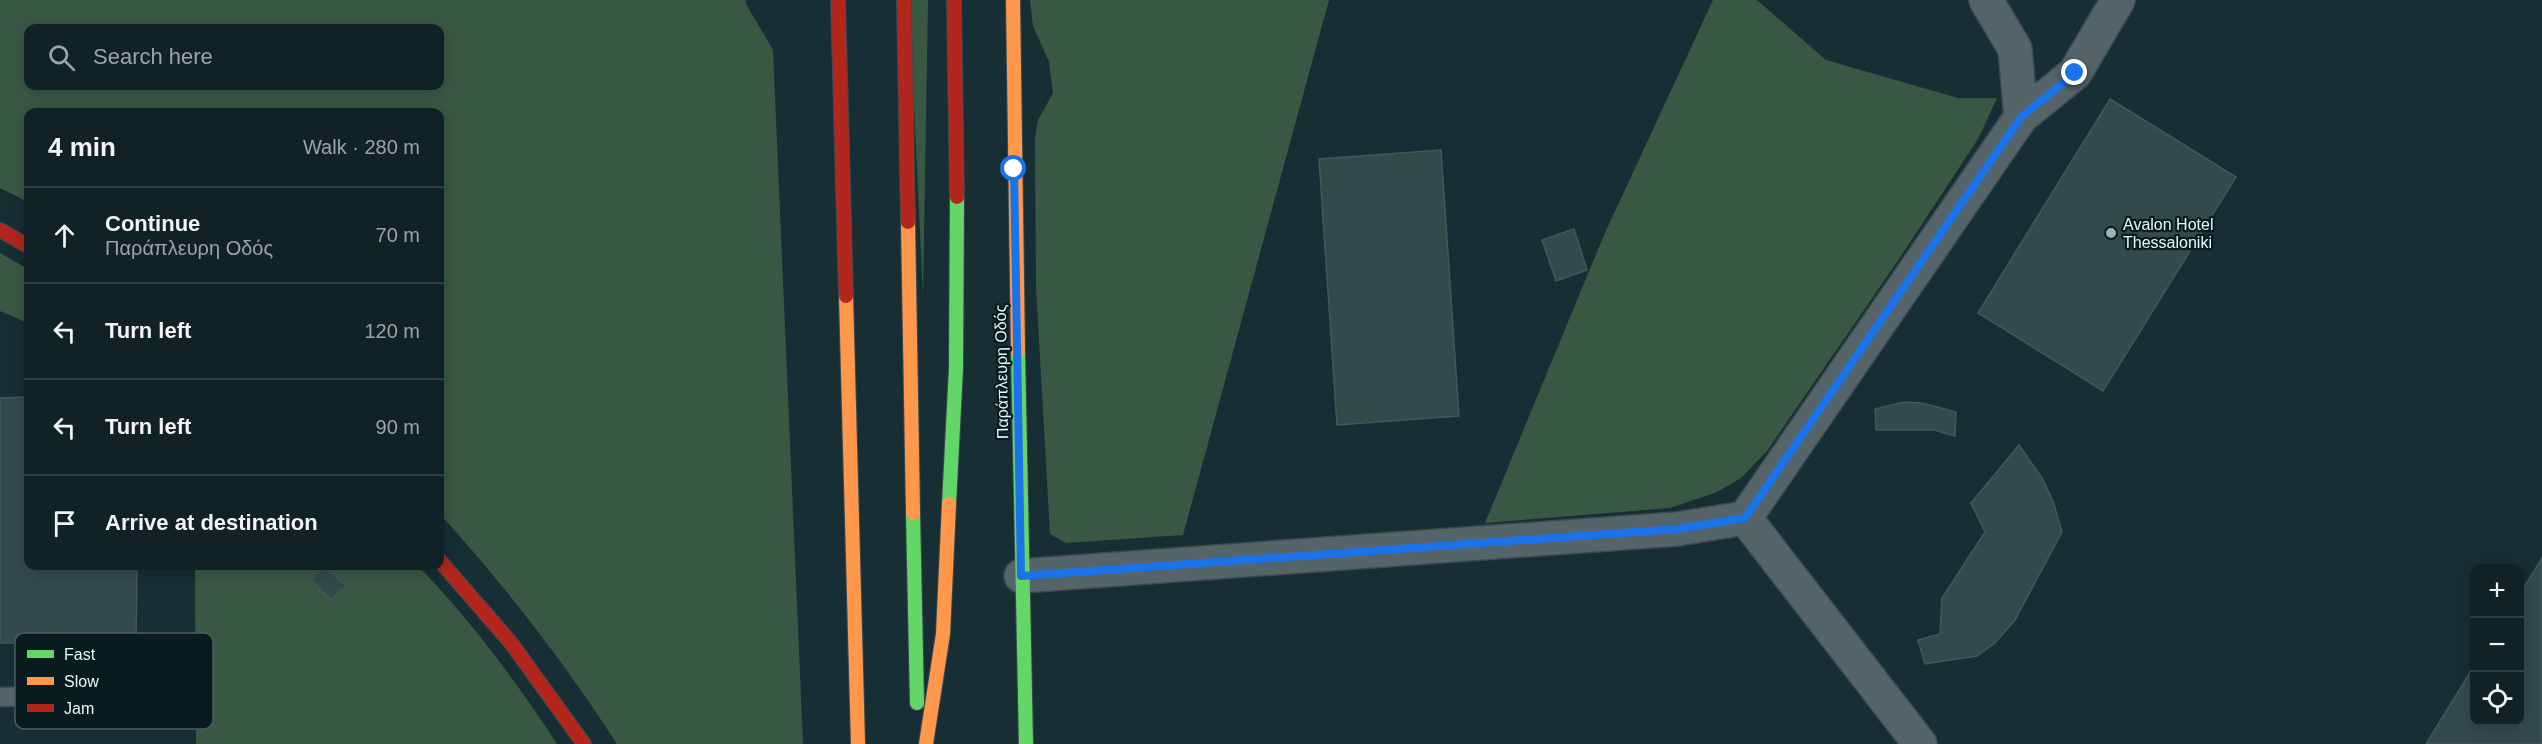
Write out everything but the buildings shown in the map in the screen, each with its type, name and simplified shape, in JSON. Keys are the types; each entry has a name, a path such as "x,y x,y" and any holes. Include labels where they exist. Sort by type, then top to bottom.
{"main road":[{"path":"838,0 858,744"},
{"path":"904,0 918,744"},
{"path":"926,744 943,634 956,368 957,105 954,0"},
{"name":"Παράπλευρη Οδός","path":"1013,0 1021,576 1026,744"},
{"path":"0,230 24,244"},
{"path":"444,566 511,643 584,744"}],"street":[{"path":"1986,0 2015,49 2021,117"},
{"path":"1021,576 1677,529 1745,518 2021,117 2075,73 2118,0"},
{"path":"1745,518 1920,744"}],"lane":[{"path":"0,697 15,697"}],"green space":[{"path":"0,0 746,0 746,4 773,50 803,744 617,744 533,625 444,519 444,108 24,108 24,200 0,188"},
{"path":"909,0 928,0 923,296"},
{"path":"1030,0 1329,0 1183,535 1066,543 1050,534 1036,287 1035,138 1038,120 1053,93 1049,62 1033,26"},
{"path":"1713,0 1757,0 1826,60 1958,98 1997,98 1978,139 1899,259 1767,451 1741,478 1717,492 1670,508 1485,523 1604,235"},
{"path":"0,253 24,267 24,321 0,311"},
{"path":"195,570 422,570 492,651 557,744 196,744 196,729 213,729 213,633 195,633"}],"traffic: fast":[{"path":"949,504 956,368 957,197"},
{"path":"1018,351 1026,744"},
{"path":"913,513 917,703"}],"traffic: slow":[{"path":"1013,0 1018,351"},
{"path":"908,222 913,513"},
{"path":"846,296 858,744"},
{"path":"926,744 943,634 949,504"}],"traffic: jam":[{"path":"838,0 846,296"},
{"path":"904,0 908,222"},
{"path":"954,0 957,197"},
{"path":"0,230 24,244"},
{"path":"444,566 511,643 584,744"}],"place":[{"name":"Avalon Hotel Thessaloniki","path":"2111,233"}],"route":[{"path":"1014,169 1021,576 1677,529 1745,518 2021,117 2075,73"}]}
